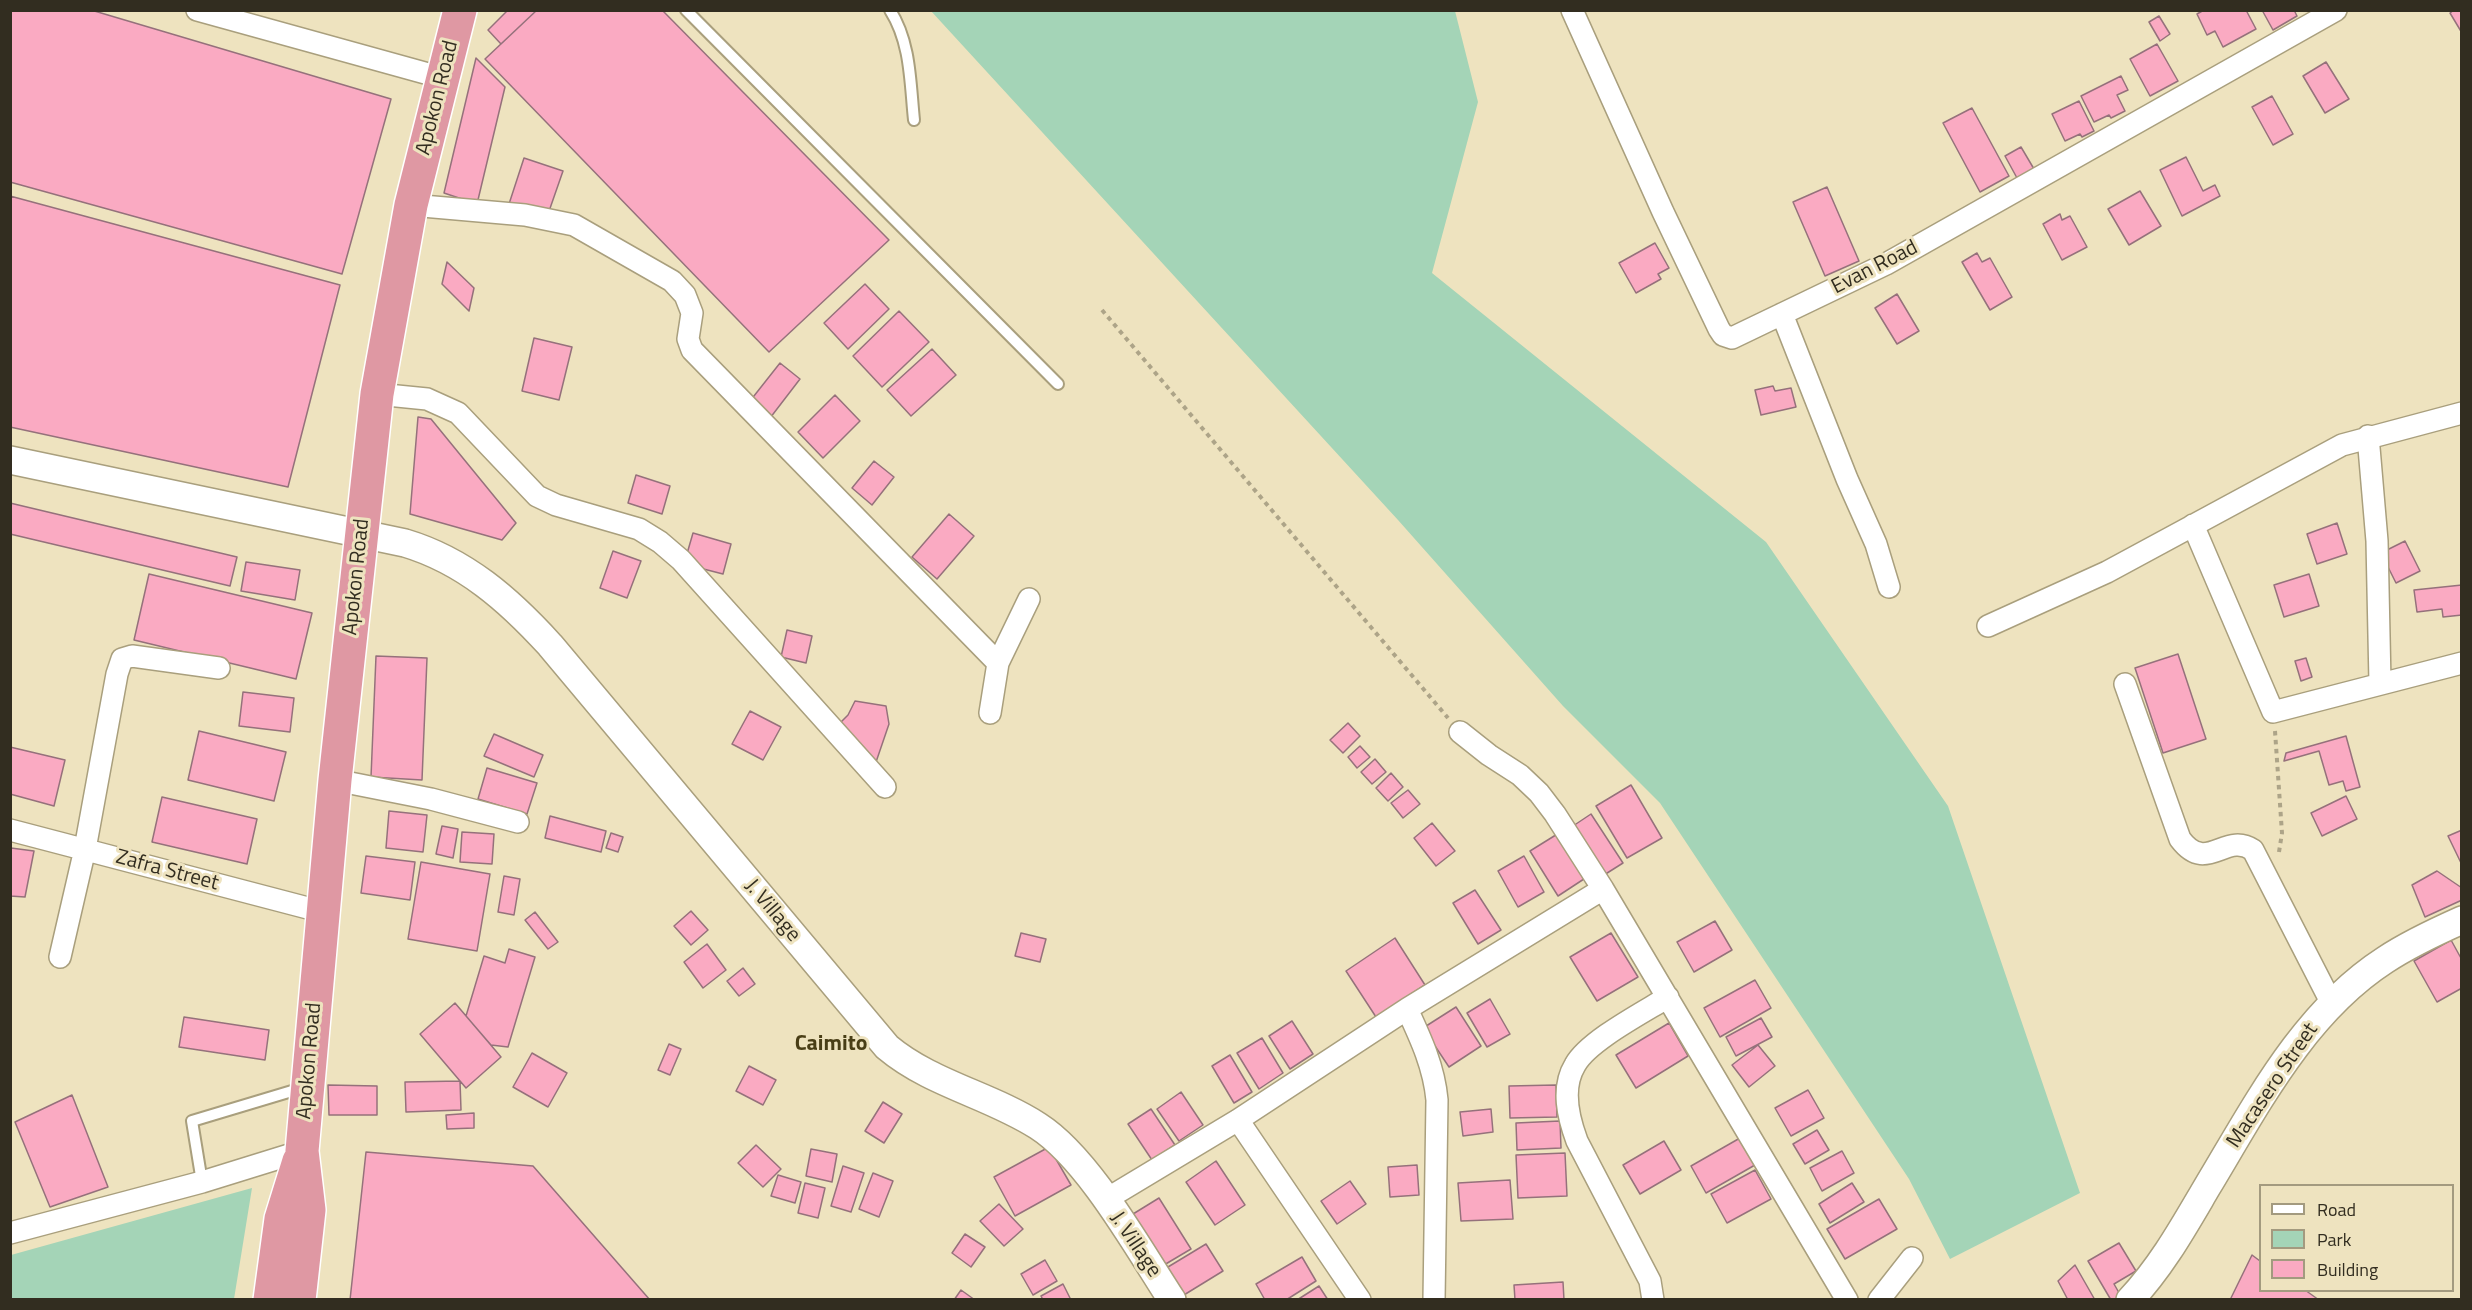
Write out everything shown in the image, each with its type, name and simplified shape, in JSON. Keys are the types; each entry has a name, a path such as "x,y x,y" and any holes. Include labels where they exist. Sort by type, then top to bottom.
{"highway":[{"name":"Apokon Road","path":"299,1299 309,1210 302,1151 322,912 377,394 411,205 460,10"},
{"name":"Apokon Road","path":"270,1299 280,1219 302,1151"}],"street":[{"path":"197,10 442,78"},
{"name":"Evan Road","path":"1572,10 1663,212 1719,329 1723,335 1732,338 1886,264 1980,213 2336,10"},
{"path":"411,205 525,215 574,225 672,281 685,295 692,313 688,339 692,350 998,663"},
{"path":"1782,314 1847,479 1876,544 1889,587"},
{"path":"377,394 427,399 458,413 537,496 556,505 639,530 660,542 689,568 885,787"},
{"path":"1988,626 2107,572 2342,445 2368,436 2462,413"},
{"path":"2368,436 2377,541 2380,683"},
{"name":"J. Village","path":"10,460 362,534 426,550 450,561 495,591 524,616 550,645 887,1047 918,1069 1038,1126 1061,1145 1105,1200 1172,1299"},
{"path":"2193,525 2273,712 2462,663"},
{"path":"990,712 998,663 1029,599"},
{"path":"60,957 85,849 117,674 122,659 132,656 219,668"},
{"path":"2125,684 2180,839 2193,853 2202,854 2231,846 2247,846 2258,856 2332,1004"},
{"path":"1460,732 1489,755 1520,775 1539,793 1604,889 1847,1299"},
{"path":"335,780 431,799 518,822"},
{"name":"Zafra Street","path":"10,830 322,912"},
{"path":"1105,1200 1238,1120 1407,1009 1604,889"},
{"name":"Macasero Street","path":"2131,1299 2150,1278 2179,1234 2273,1079 2332,1004 2385,960 2419,939 2462,920"},
{"path":"1653,1299 1650,1281 1577,1141 1569,1119 1567,1091 1575,1065 1590,1047 1668,997"},
{"path":"1407,1009 1435,1078 1437,1100 1434,1299"},
{"path":"1238,1120 1360,1299"},
{"path":"10,1233 202,1182 302,1151"},
{"path":"1879,1299 1912,1258"}],"lane":[{"path":"686,10 1058,384"},
{"path":"890,10 905,43 914,120"},
{"path":"202,1182 192,1121 308,1086"}],"path":[{"path":"1102,310 1460,732"},
{"path":"2272,885 2282,833 2281,790 2273,712"}],"green space":[{"path":"931,11 1455,11 1478,102 1432,273 1766,542 1948,806 2080,1193 1950,1259 1909,1179 1660,803 1563,706 1398,520"},
{"path":"252,1188 234,1299 11,1299 11,1255"}],"building":[{"path":"10,10 91,10 391,99 342,274 10,182"},
{"path":"508,10 537,10 501,44 488,30"},
{"path":"537,10 662,10 889,240 769,352 485,59"},
{"path":"2204,10 2246,10 2256,29 2223,47 2215,31 2207,35 2197,14"},
{"path":"2262,10 2294,10 2297,16 2273,30"},
{"path":"2454,10 2462,10 2462,33 2450,13"},
{"path":"2159,16 2170,34 2160,41 2149,22"},
{"path":"2157,44 2178,81 2150,96 2130,59"},
{"path":"476,58 505,87 477,204 444,193"},
{"path":"2326,62 2349,99 2325,113 2303,76"},
{"path":"2121,76 2128,90 2117,95 2125,111 2111,118 2109,115 2094,122 2081,96"},
{"path":"2272,96 2293,134 2273,145 2252,107"},
{"path":"2079,101 2094,131 2065,141 2052,114"},
{"path":"1972,108 2009,176 1980,192 1943,123"},
{"path":"2021,147 2034,169 2017,178 2005,156"},
{"path":"2186,157 2203,191 2215,185 2220,196 2182,216 2160,170"},
{"path":"524,158 563,171 547,217 509,204"},
{"path":"1827,187 1859,261 1825,276 1793,202"},
{"path":"2140,191 2161,226 2129,245 2108,209"},
{"path":"10,196 340,285 288,487 10,427"},
{"path":"2060,214 2062,220 2070,216 2087,247 2062,260 2043,224"},
{"path":"1655,243 1669,268 1658,274 1661,279 1636,293 1619,263"},
{"path":"1977,253 1982,262 1990,258 2012,297 1990,310 1962,262"},
{"path":"447,262 474,288 469,311 442,284"},
{"path":"865,284 889,309 848,349 824,323"},
{"path":"1897,294 1919,331 1897,344 1875,308"},
{"path":"899,311 929,342 882,387 853,356"},
{"path":"534,338 572,347 559,400 522,391"},
{"path":"932,349 956,375 911,416 887,390"},
{"path":"780,363 800,379 767,422 750,401"},
{"path":"1773,386 1775,391 1791,388 1796,407 1761,415 1755,390"},
{"path":"835,395 860,421 823,458 798,432"},
{"path":"418,417 431,419 516,523 502,540 410,514"},
{"path":"874,461 894,477 872,505 852,488"},
{"path":"636,475 670,486 662,514 628,503"},
{"path":"10,503 237,557 230,586 10,534"},
{"path":"949,514 974,536 937,579 912,557"},
{"path":"2337,523 2347,554 2317,564 2307,534"},
{"path":"693,533 731,544 723,574 684,564"},
{"path":"2405,541 2420,571 2396,583 2381,553"},
{"path":"613,551 641,561 627,598 600,588"},
{"path":"246,562 300,570 295,600 241,591"},
{"path":"149,574 312,613 296,679 134,640"},
{"path":"2309,574 2319,606 2284,617 2274,585"},
{"path":"2462,585 2462,615 2443,617 2442,609 2417,612 2414,590"},
{"path":"787,630 812,636 806,663 781,657"},
{"path":"2178,654 2206,739 2163,753 2135,668"},
{"path":"376,656 427,658 422,780 371,777"},
{"path":"2306,658 2312,677 2301,681 2295,661"},
{"path":"243,692 294,698 290,732 239,726"},
{"path":"855,701 886,706 889,724 875,765 836,727 848,715"},
{"path":"750,711 781,727 763,760 732,744"},
{"path":"1348,723 1360,736 1343,753 1330,740"},
{"path":"199,731 286,752 274,801 188,780"},
{"path":"494,734 543,755 534,777 484,756"},
{"path":"2346,736 2360,787 2346,791 2343,781 2329,785 2319,751 2284,761 2286,753"},
{"path":"1360,746 1370,757 1357,768 1348,757"},
{"path":"10,747 65,760 54,806 10,794"},
{"path":"1375,759 1386,772 1372,784 1361,772"},
{"path":"487,768 537,783 527,814 478,799"},
{"path":"1391,773 1403,787 1388,801 1376,788"},
{"path":"1631,785 1662,838 1627,858 1596,806"},
{"path":"1408,790 1420,804 1403,818 1391,803"},
{"path":"2346,796 2357,819 2322,836 2311,813"},
{"path":"162,797 257,819 247,864 152,842"},
{"path":"389,811 427,815 423,852 386,848"},
{"path":"1591,814 1623,863 1604,875 1573,826"},
{"path":"550,816 606,831 601,852 545,838"},
{"path":"1432,823 1455,851 1436,866 1414,838"},
{"path":"442,826 458,829 453,858 436,854"},
{"path":"2462,830 2462,865 2448,836"},
{"path":"462,832 494,834 492,864 460,862"},
{"path":"611,833 623,837 618,852 606,848"},
{"path":"1559,833 1587,877 1558,896 1530,851"},
{"path":"11,848 34,851 25,897 10,896"},
{"path":"366,856 415,862 410,900 361,893"},
{"path":"1524,856 1544,892 1518,907 1498,871"},
{"path":"421,862 490,874 477,951 408,939"},
{"path":"2437,871 2462,888 2462,900 2425,917 2412,885"},
{"path":"504,876 520,879 514,915 498,912"},
{"path":"1475,890 1501,930 1478,944 1453,903"},
{"path":"691,911 708,930 691,945 674,926"},
{"path":"535,912 558,942 548,949 525,920"},
{"path":"1715,921 1732,950 1694,972 1677,942"},
{"path":"1021,933 1046,939 1040,962 1015,956"},
{"path":"1611,933 1638,977 1597,1001 1570,957"},
{"path":"1395,938 1425,985 1376,1017 1346,971"},
{"path":"2451,940 2462,960 2462,988 2437,1002 2414,961"},
{"path":"707,944 726,970 703,988 684,962"},
{"path":"509,949 535,957 508,1047 491,1045 466,1016 484,956 505,963"},
{"path":"743,968 755,984 739,996 727,981"},
{"path":"1755,980 1771,1008 1720,1037 1704,1008"},
{"path":"1490,999 1510,1034 1487,1047 1467,1013"},
{"path":"455,1003 501,1057 466,1088 420,1034"},
{"path":"1456,1007 1481,1046 1449,1067 1423,1028"},
{"path":"184,1017 269,1030 265,1060 179,1047"},
{"path":"1761,1018 1772,1037 1736,1056 1726,1037"},
{"path":"1292,1021 1313,1054 1290,1069 1269,1036"},
{"path":"1669,1023 1688,1056 1636,1088 1616,1055"},
{"path":"1262,1038 1283,1073 1259,1089 1237,1053"},
{"path":"669,1044 681,1049 670,1075 658,1070"},
{"path":"1758,1045 1775,1066 1749,1087 1732,1065"},
{"path":"532,1053 567,1073 548,1107 513,1087"},
{"path":"1230,1055 1252,1092 1234,1103 1212,1066"},
{"path":"749,1066 776,1080 763,1105 736,1091"},
{"path":"460,1081 461,1110 406,1112 405,1082"},
{"path":"328,1085 377,1086 377,1115 329,1115"},
{"path":"1556,1085 1557,1117 1510,1118 1509,1086"},
{"path":"1808,1090 1824,1118 1791,1136 1775,1108"},
{"path":"1181,1092 1203,1125 1179,1141 1157,1109"},
{"path":"72,1095 108,1187 50,1207 15,1122"},
{"path":"883,1102 902,1114 884,1143 865,1131"},
{"path":"1151,1109 1175,1145 1152,1160 1128,1124"},
{"path":"1491,1109 1493,1132 1463,1136 1460,1112"},
{"path":"474,1113 474,1128 447,1129 446,1115"},
{"path":"1560,1121 1561,1148 1517,1150 1516,1123"},
{"path":"1817,1130 1829,1150 1805,1164 1793,1144"},
{"path":"1740,1138 1755,1165 1706,1193 1691,1166"},
{"path":"1664,1141 1681,1170 1640,1194 1623,1165"},
{"path":"756,1145 781,1169 763,1187 738,1163"},
{"path":"1049,1147 1071,1185 1015,1216 994,1177"},
{"path":"811,1149 837,1154 832,1182 806,1176"},
{"path":"1842,1151 1854,1173 1822,1191 1810,1168"},
{"path":"366,1152 533,1166 650,1300 350,1300"},
{"path":"1565,1153 1567,1196 1518,1198 1516,1155"},
{"path":"1216,1161 1245,1205 1215,1225 1186,1182"},
{"path":"1417,1165 1419,1195 1390,1197 1388,1167"},
{"path":"843,1166 864,1173 851,1212 831,1206"},
{"path":"1755,1170 1771,1199 1727,1223 1711,1194"},
{"path":"873,1173 893,1181 879,1217 859,1209"},
{"path":"778,1175 801,1182 795,1203 771,1196"},
{"path":"1510,1180 1513,1219 1461,1221 1458,1183"},
{"path":"1350,1181 1366,1204 1337,1224 1321,1201"},
{"path":"805,1183 825,1188 818,1218 798,1213"},
{"path":"1852,1183 1864,1202 1830,1223 1819,1204"},
{"path":"1159,1198 1191,1249 1164,1265 1133,1214"},
{"path":"1879,1199 1897,1229 1845,1259 1827,1229"},
{"path":"999,1204 1023,1229 1004,1246 980,1221"},
{"path":"965,1234 985,1247 971,1267 952,1253"},
{"path":"2119,1243 2136,1271 2114,1284 2122,1298 2111,1300 2088,1261"},
{"path":"1206,1244 1223,1271 1179,1298 1163,1270"},
{"path":"2252,1255 2259,1260 2259,1292 2308,1292 2319,1300 2230,1300"},
{"path":"1302,1257 1316,1281 1286,1300 1265,1300 1256,1284"},
{"path":"1045,1260 1057,1281 1033,1295 1021,1274"},
{"path":"2075,1265 2095,1300 2068,1300 2058,1281"},
{"path":"1563,1282 1564,1300 1515,1300 1514,1285"},
{"path":"1063,1284 1071,1300 1043,1300 1041,1296"},
{"path":"1319,1286 1328,1300 1297,1300"},
{"path":"961,1290 975,1300 954,1300"}],"district":[{"name":"Caimito","path":"831,1045"}]}
